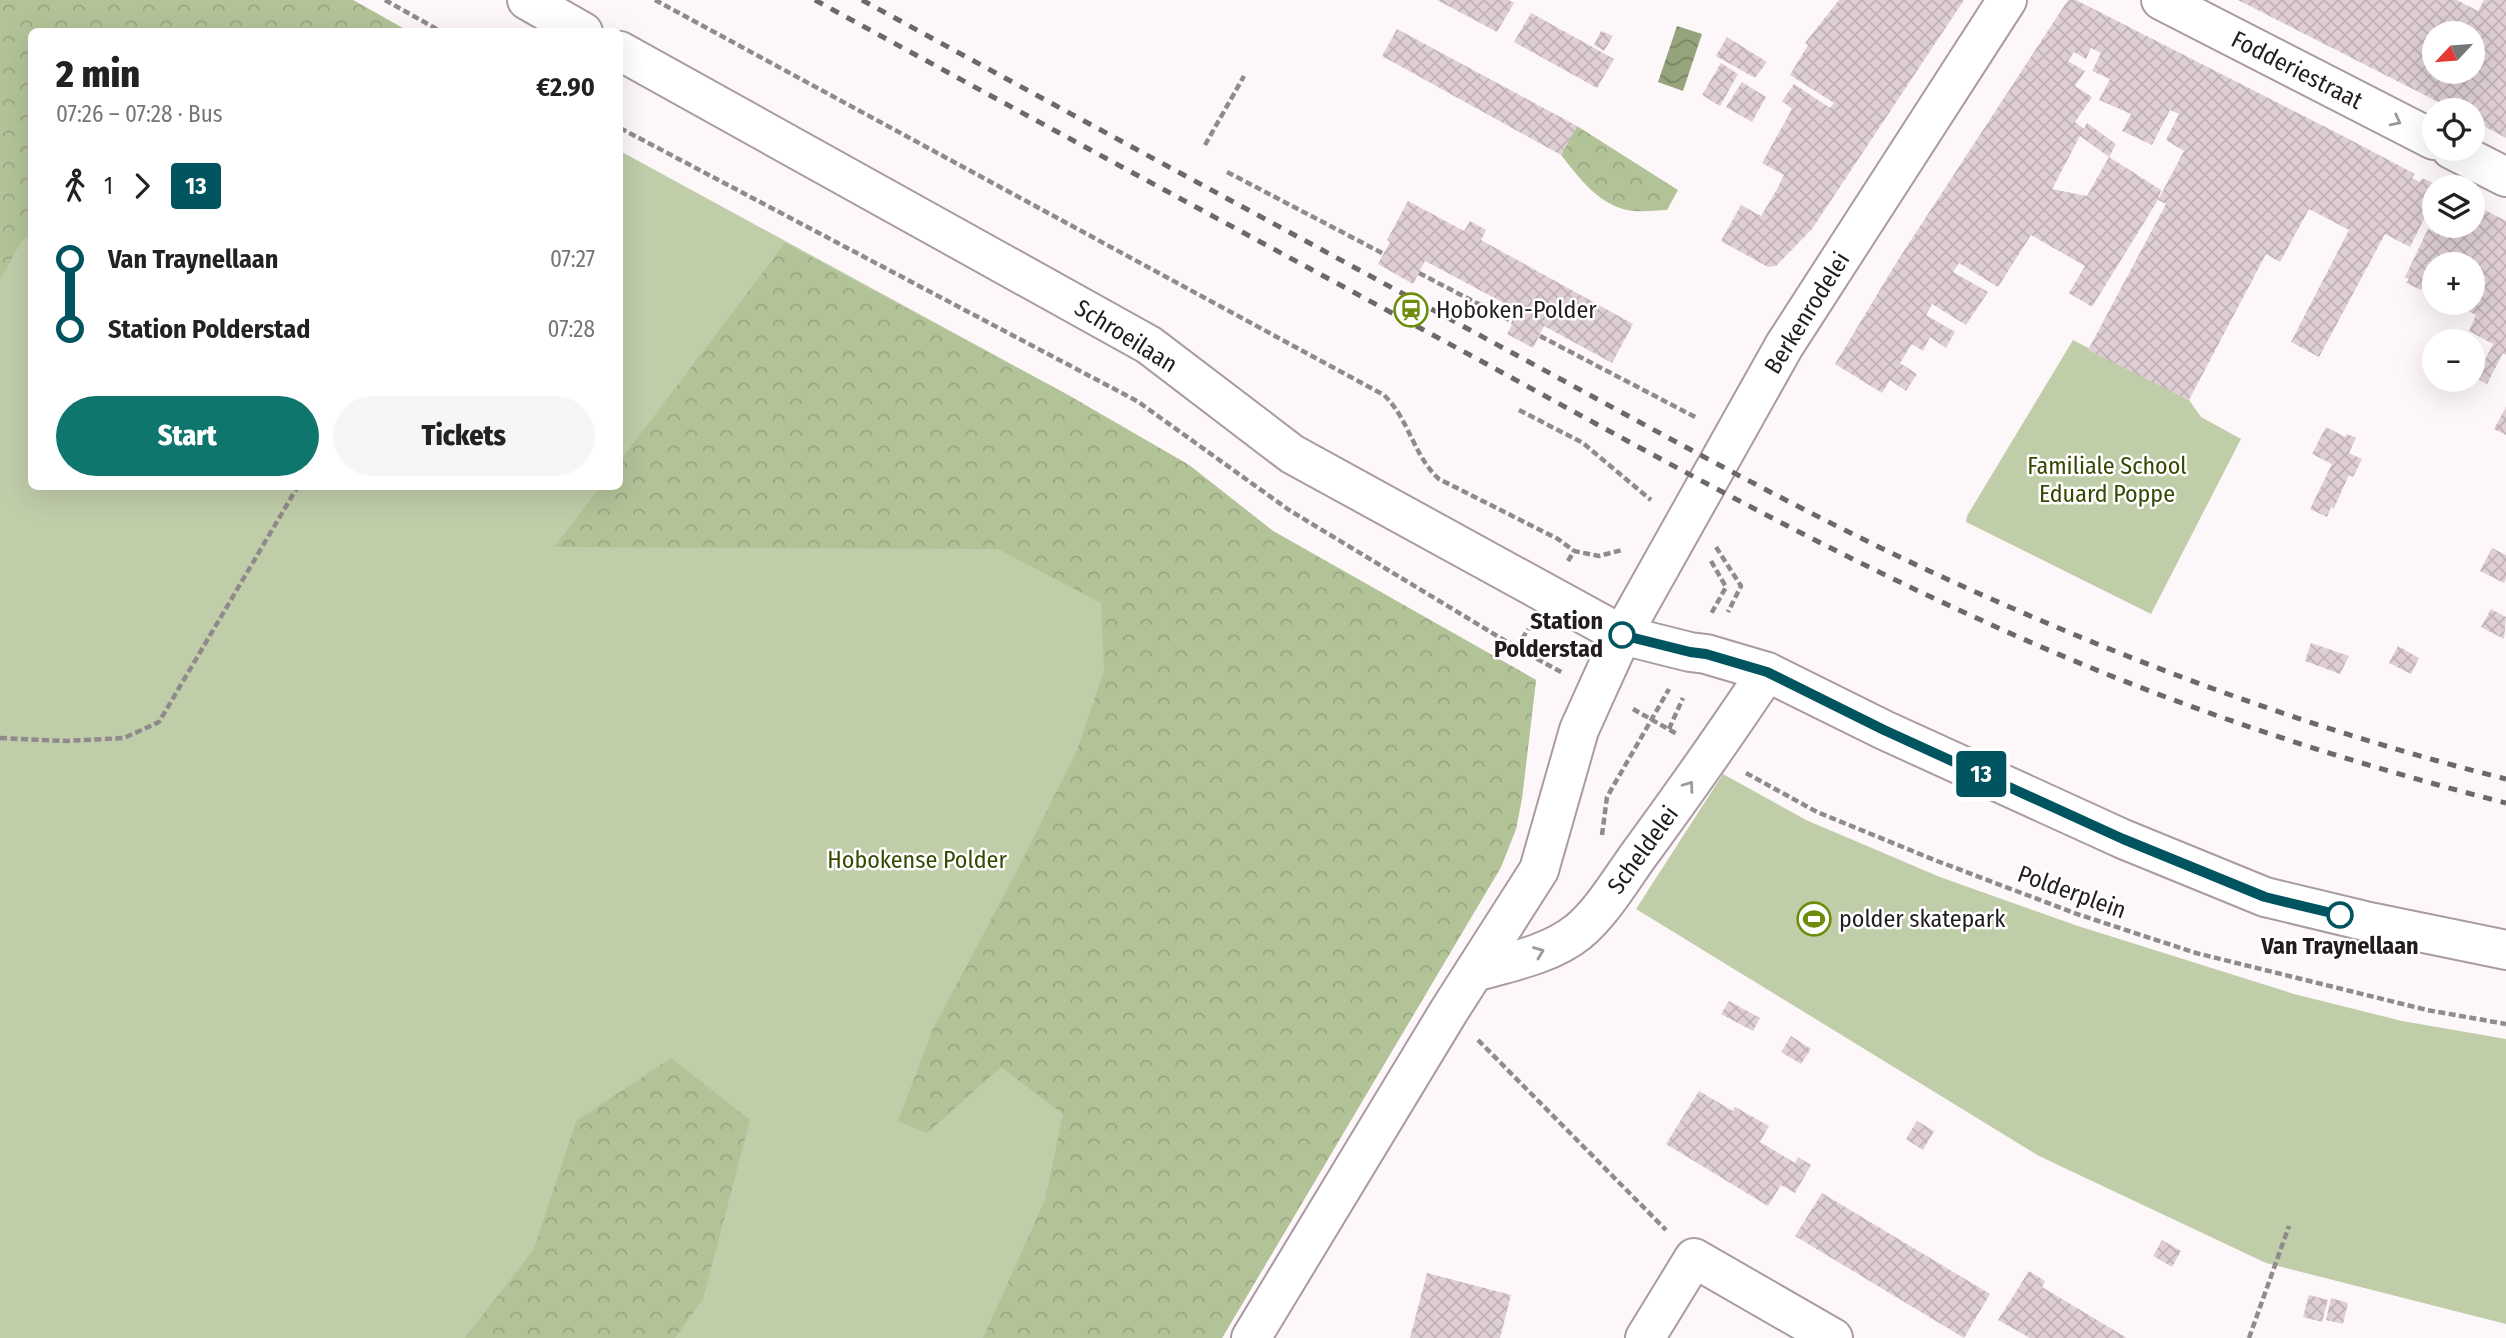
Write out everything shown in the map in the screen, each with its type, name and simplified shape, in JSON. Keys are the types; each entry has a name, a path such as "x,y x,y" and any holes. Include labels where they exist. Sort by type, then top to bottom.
{"street":[{"path":"527,0 576,28"},
{"name":"Berkenrodelei","path":"1622,635 1784,346 2007,0"},
{"name":"Fodderiestraat","path":"2161,0 2422,134"},
{"name":"Schroeilaan","path":"623,53 1149,345 1292,454 1622,635 1706,654 1767,672 1884,730 2123,839 2265,897 2365,922 2506,950"},
{"path":"2475,161 2506,177"},
{"path":"1251,1338 1449,1011 1539,870 1579,730 1622,635"},
{"name":"Scheldelei","path":"1474,972 1530,956 1559,944 1580,930 1605,902 1712,755 1767,672"},
{"path":"1645,1338 1694,1258 1833,1338"}],"path":[{"path":"385,0 435,28"},
{"path":"655,0 1384,395 1396,406 1429,470 1439,479 1558,539 1574,551 1599,556 1621,550 1631,544"},
{"path":"1205,145 1244,76"},
{"name":"Polderplein","path":"623,130 1137,401 1289,510 1517,648 1817,812 2077,914 2196,953 2427,1010 2506,1024"},
{"path":"1227,172 1384,254"},
{"path":"1419,272 1513,322"},
{"path":"1539,336 1698,419"},
{"path":"1520,410 1583,443 1652,500"},
{"path":"0,738 66,741 124,738 159,722 297,490"},
{"path":"1517,648 1574,551"},
{"path":"1668,729 1683,698"},
{"path":"1449,1011 1694,1258"},
{"path":"2249,1338 2289,1226"}],"green space":[{"name":"Hobokense Polder","path":"0,0 353,0 403,28 28,28 28,490 623,490 623,153 1068,395 1189,465 1273,531 1536,680 1522,798 1516,829 1501,867 1222,1338 0,1338"},
{"path":"0,0 353,0 403,28 28,28 28,237 21,242 0,280"},
{"path":"1577,126 1678,190 1667,210 1622,209 1592,191 1561,155"},
{"path":"785,243 1068,395 1189,465 1273,531 1536,680 1522,798 1516,829 1501,867 1222,1338 983,1338 1045,1200 1063,1114 1001,1067 927,1133 898,1121 933,1029 1018,869 1078,748 1104,671 1101,603 998,549 554,547 598,490 623,490 623,457"},
{"name":"Familiale School Eduard Poppe","path":"2073,340 2189,400 2201,417 2241,439 2151,614 1966,522 1967,516"},
{"path":"1723,774 1806,820 1940,877 2078,926 2294,994 2402,1021 2506,1039 2506,1324 2266,1263 2039,1156 1636,909"},
{"path":"671,1058 750,1120 703,1299 675,1338 465,1338 534,1249 576,1121"}],"water":[{"path":"1677,26 1702,34 1683,91 1658,82"}],"building":[{"path":"1437,0 1509,0 1514,3 1497,32"},
{"path":"1839,0 1964,0 1812,229 1776,266 1768,267 1721,241 1741,205 1761,216 1784,175 1762,163 1792,109 1782,101 1794,84 1830,108 1834,103 1790,75 1808,45 1805,43"},
{"path":"2068,0 2076,0 2345,137 2415,174 2412,178 2420,182 2422,178 2422,223 2410,247 2385,234 2319,357 2291,342 2349,230 2309,209 2280,262 2266,254 2189,400 2088,350 2166,204 2158,200 2092,307 2069,293 2085,266 2031,235 1998,287 1959,263 1953,272 1988,292 1966,325 1932,304 1926,315 1955,332 1946,348 1930,337 1923,351 1912,344 1900,363 1917,374 1906,391 1890,380 1882,393 1835,364 1898,260","holes":["2091,48 2101,53 2092,71 2110,79 2099,100 2131,114 2122,131 2152,145 2170,110 2179,114 2166,140 2184,151 2158,200 2161,190 2109,157 2116,144 2087,123 2084,129 2075,122 2092,97 2075,86 2085,71 2068,61 2074,52 2086,59","2080,136 2109,157 2087,196 2052,189"]},
{"path":"2238,0 2457,0 2478,11 2484,0 2506,0 2506,138 2485,127 2485,98 2430,98"},
{"path":"1531,13 1614,59 1597,88 1514,42"},
{"path":"1397,29 1577,126 1561,155 1382,56"},
{"path":"1601,31 1613,36 1604,51 1594,45"},
{"path":"1727,37 1767,62 1755,78 1716,56"},
{"path":"1721,63 1738,74 1720,106 1702,95"},
{"path":"1742,82 1766,97 1752,122 1726,107"},
{"name":"Hoboken-Polder","path":"1408,201 1464,231 1470,221 1486,230 1481,240 1633,324 1612,363 1544,326 1533,348 1507,334 1519,311 1425,261 1413,284 1378,264 1390,242 1387,240"},
{"path":"2485,210 2506,221 2506,355 2503,353 2487,384 2485,360 2493,344 2485,340 2485,329 2470,329 2476,315 2485,315 2485,252 2422,252 2421,290 2406,283 2409,279 2405,277 2424,238 2485,238"},
{"path":"2506,407 2506,435 2494,429"},
{"path":"2326,427 2345,437 2347,434 2356,438 2349,453 2362,459 2353,477 2349,475 2327,517 2310,509 2332,464 2312,454"},
{"path":"2492,548 2506,555 2504,583 2480,571"},
{"path":"2491,609 2506,617 2504,639 2481,627"},
{"path":"2311,643 2349,656 2340,674 2305,661"},
{"path":"2398,646 2419,658 2411,674 2389,663"},
{"path":"1729,1001 1760,1018 1753,1031 1721,1014"},
{"path":"1791,1036 1811,1049 1801,1064 1781,1052"},
{"path":"1699,1091 1733,1111 1735,1107 1769,1126 1760,1142 1795,1163 1798,1157 1811,1165 1795,1193 1781,1185 1768,1206 1666,1144"},
{"path":"1917,1121 1934,1131 1923,1150 1906,1139"},
{"path":"1822,1193 1990,1294 1964,1338 1795,1236"},
{"path":"2162,1240 2181,1251 2172,1267 2153,1256"},
{"path":"2029,1271 2045,1281 2042,1287 2127,1338 2030,1338 1998,1320"},
{"path":"1427,1273 1511,1295 1500,1338 1410,1338"},
{"path":"2309,1295 2328,1300 2322,1322 2303,1317"},
{"path":"2331,1298 2348,1303 2343,1324 2326,1320"}],"railway":[{"path":"815,0 1660,458 1787,526 1916,590 2045,648 2174,700 2372,766 2506,803"},
{"path":"862,0 1688,448 1933,573 2058,628 2247,701 2376,743 2506,779"}],"bus line":[{"name":"13","path":"1622,635 1706,654 1767,672 1884,730 2123,839 2265,897 2340,915"}],"place":[{"name":"Hoboken-Polder","path":"1411,310"},
{"name":"Station Polderstad","path":"1622,635"},
{"name":"Van Traynellaan","path":"2340,915"},
{"name":"polder skatepark","path":"1814,919"}]}
